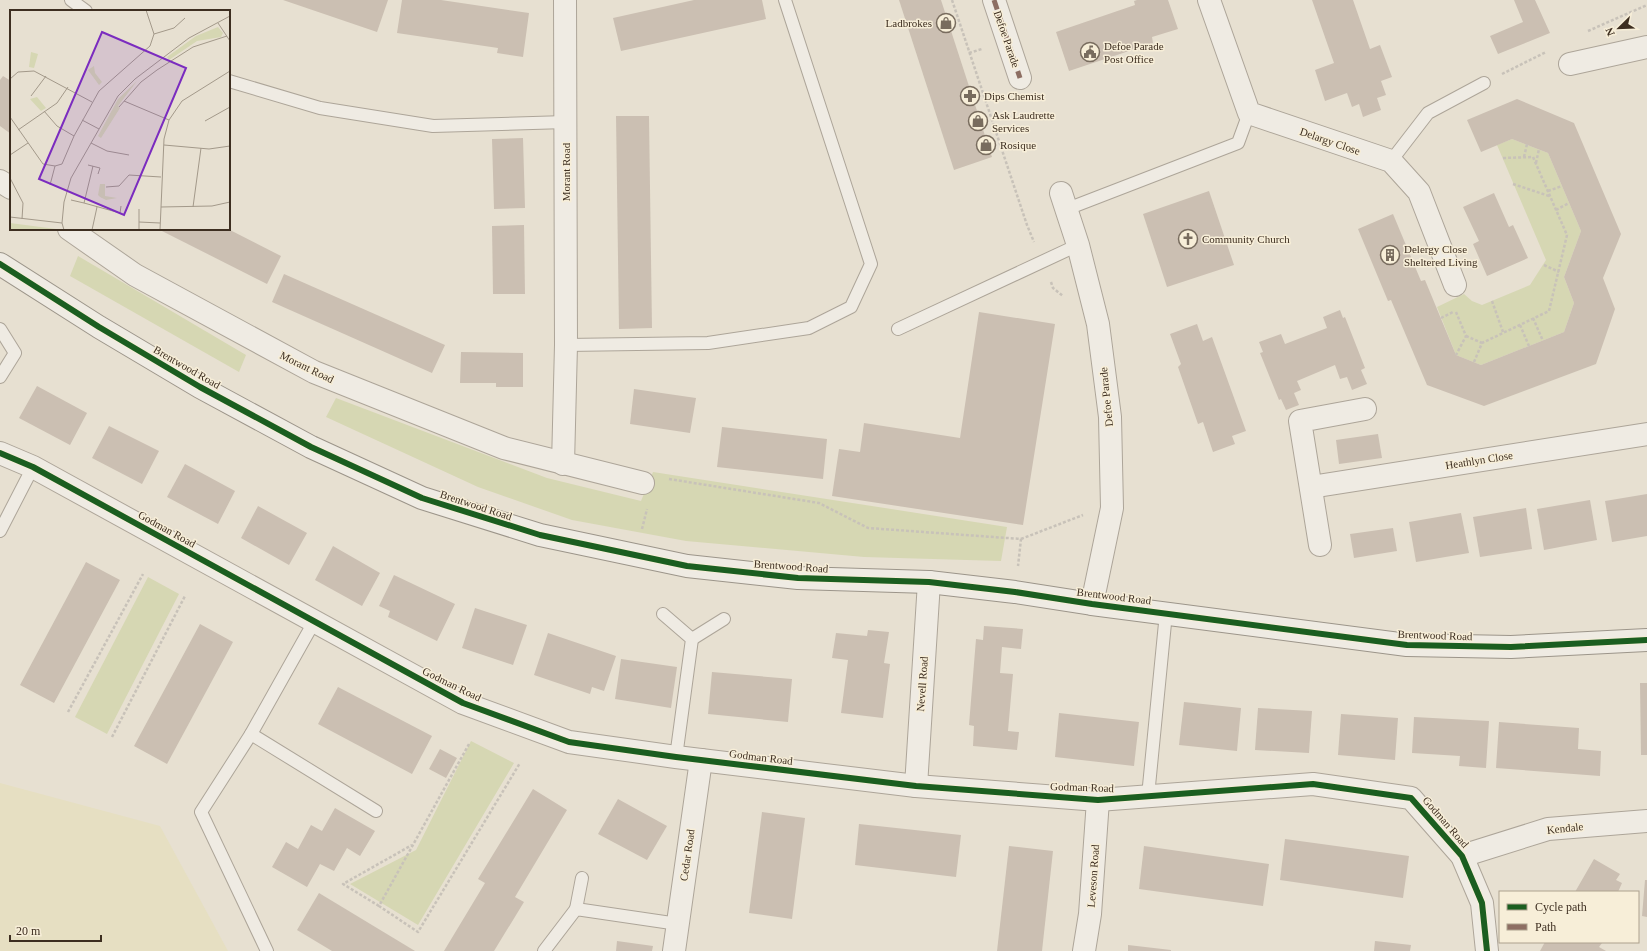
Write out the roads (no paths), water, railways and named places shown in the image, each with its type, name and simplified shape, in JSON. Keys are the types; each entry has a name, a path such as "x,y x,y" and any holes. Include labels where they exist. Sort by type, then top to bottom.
{"street":[{"name":"Morant Road","path":"563,464 566,345 565,0"},
{"name":"Defoe Parade","path":"994,0 1020,78"},
{"path":"1209,0 1249,113"},
{"path":"1570,64 1647,47"},
{"name":"Delargy Close","path":"1249,113 1391,161 1419,192 1454,296"},
{"path":"0,181 10,187"},
{"name":"Defoe Parade","path":"1064,201 1078,245 1098,324 1110,417 1112,508 1092,604"},
{"name":"Morant Road","path":"70,230 135,275 314,372 504,448 563,464 653,481"},
{"name":"Brentwood Road","path":"0,264 99,327 200,387 311,447 422,498 540,535 687,566 798,578 929,582 1015,592 1092,604 1407,645 1511,648 1647,640"},
{"path":"1320,545 1300,421 1365,409"},
{"name":"Heathlyn Close","path":"1311,487 1647,434"},
{"name":"Godman Road","path":"0,453 33,467 463,703 569,742 676,757 916,786 1098,800 1313,784 1411,798 1462,856 1482,903 1487,951"},
{"name":"Nevell Road","path":"916,786 929,582"},
{"name":"Cedar Road","path":"674,951 701,760"},
{"name":"Leveson Road","path":"1084,951 1090,914 1098,800"},
{"name":"Kendale","path":"1462,856 1548,829 1647,821"}],"lane":[{"path":"71,0 85,10"},
{"path":"566,345 708,343 809,328 851,307 871,264 785,0"},
{"path":"230,81 320,108 433,126 566,122"},
{"path":"1391,161 1428,113 1484,83"},
{"path":"1064,201 1238,143 1249,113"},
{"path":"898,329 1078,245"},
{"path":"0,329 16,353 0,377"},
{"path":"0,532 33,467"},
{"path":"1148,796 1166,613"},
{"path":"663,614 692,640"},
{"path":"676,757 692,640 724,619"},
{"path":"267,951 201,812 251,734 314,622"},
{"path":"251,734 376,811"},
{"path":"544,951 576,909 582,878"},
{"path":"576,909 678,924"}],"place":[{"name":"Ladbrokes","path":"946,23"},
{"name":"Defoe Parade Post Office","path":"1090,52"},
{"name":"Dips Chemist","path":"970,96"},
{"name":"Ask Laudrette Services","path":"978,121"},
{"name":"Rosique","path":"986,145"},
{"name":"Community Church","path":"1188,239"},
{"name":"Delergy Close Sheltered Living","path":"1390,255"}]}
